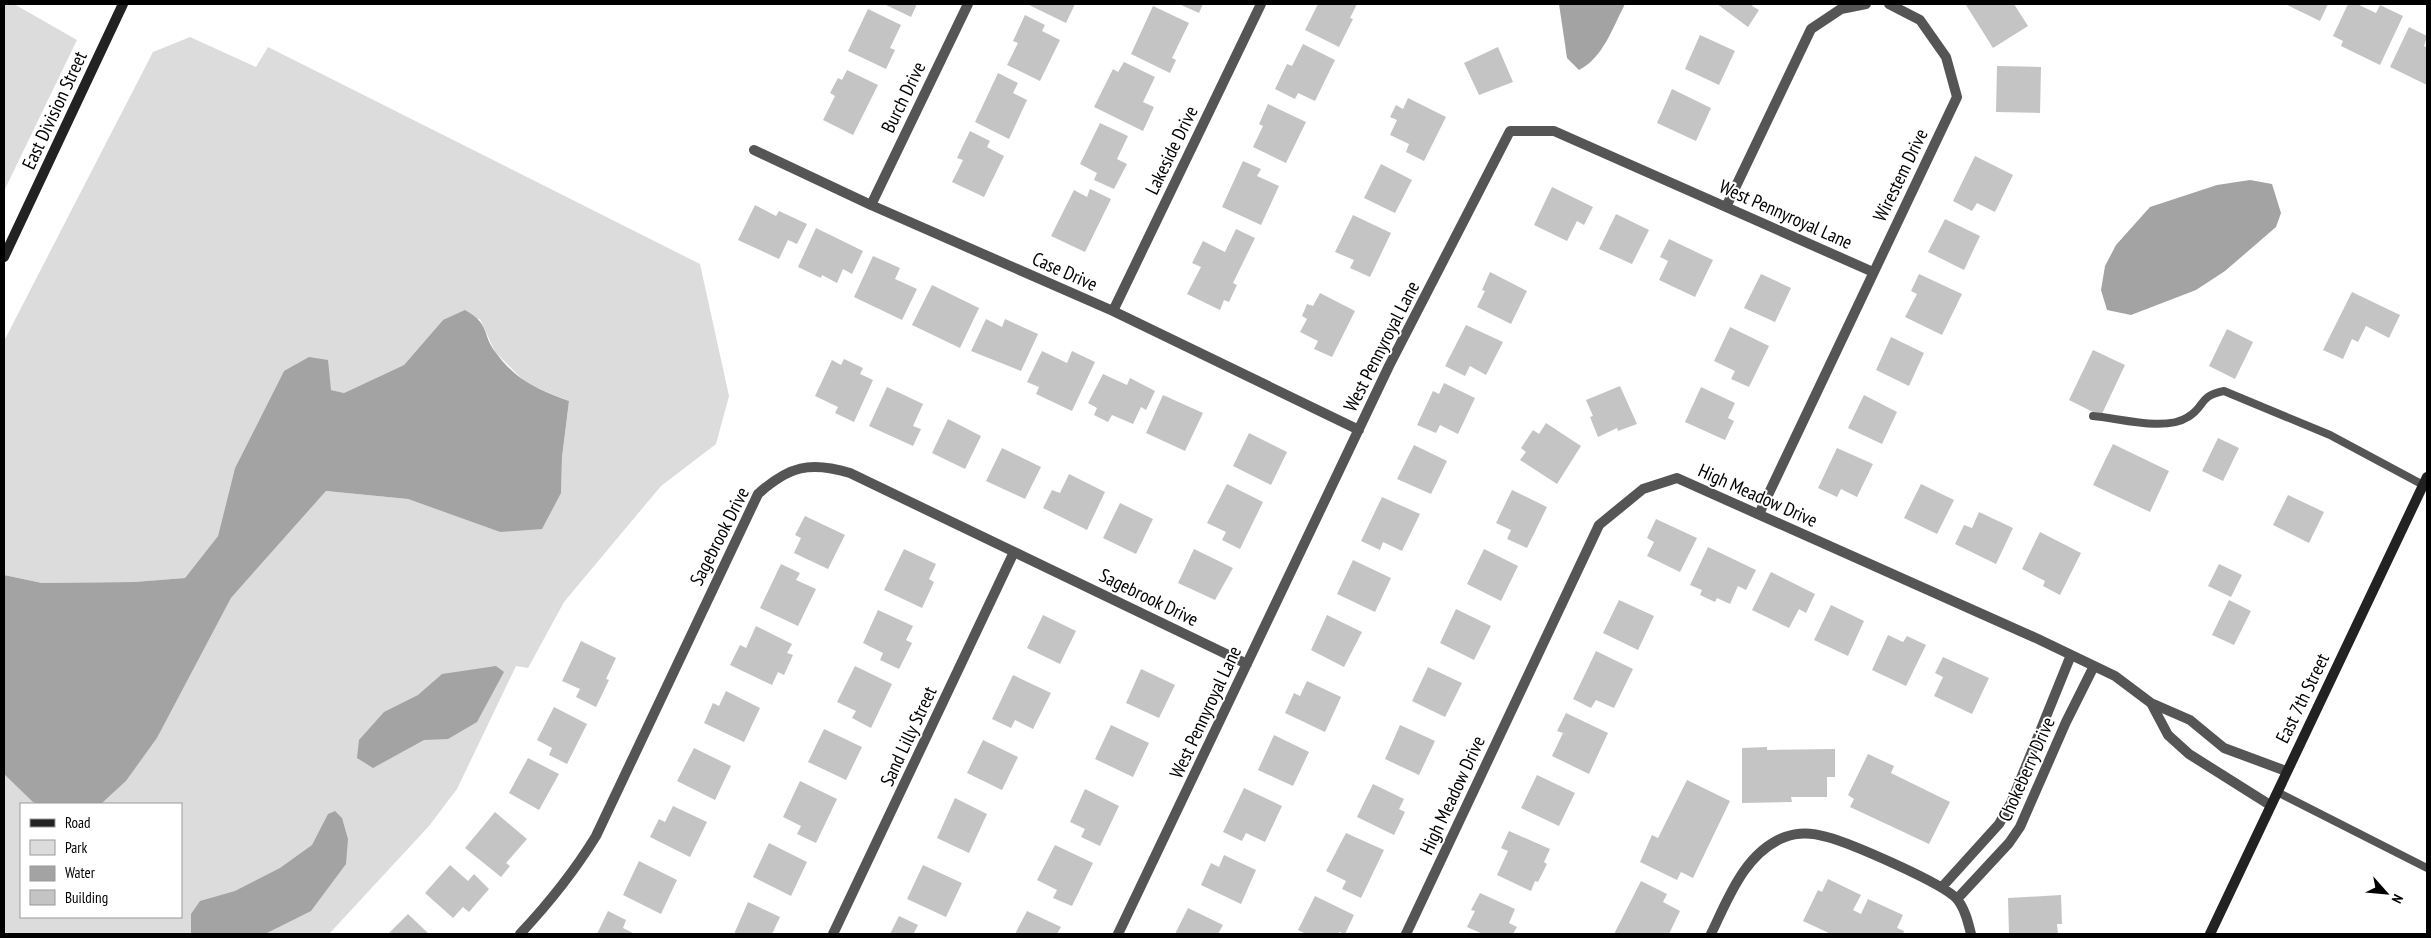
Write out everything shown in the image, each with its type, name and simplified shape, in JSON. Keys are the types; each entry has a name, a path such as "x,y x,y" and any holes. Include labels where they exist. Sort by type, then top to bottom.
{"street":[{"name":"East Division Street","path":"4,257 123,4"},
{"name":"Burch Drive","path":"871,205 968,4"},
{"name":"Lakeside Drive","path":"1114,312 1260,4"},
{"path":"1726,207 1811,29 1841,9 1866,4"},
{"name":"Wirestem Drive","path":"1759,514 1957,97 1946,57 1920,20 1889,4"},
{"name":"West Pennyroyal Lane","path":"1118,934 1389,366 1510,131 1554,131 1873,272"},
{"name":"Case Drive","path":"754,150 871,205 1114,312 1359,430"},
{"name":"Sagebrook Drive","path":"520,934 555,896 596,836 746,515 758,494 773,480 791,470 810,466 830,467 850,473 1247,664"},
{"name":"High Meadow Drive","path":"1406,934 1599,525 1643,489 1677,478 2115,676 2152,703 2190,720 2224,748 2286,771"},
{"name":"East 7th Street","path":"2210,934 2286,771 2426,483"},
{"name":"Sand Lilly Street","path":"833,934 1014,552"},
{"name":"Chokeberry Drive","path":"1942,887 2003,817 2071,655"},
{"name":"Chokeberry Drive","path":"1957,899 2009,844 2020,827 2066,722 2094,666"},
{"name":"High Meadow Drive","path":"2152,703 2168,735 2189,754 2270,805"},
{"path":"1711,934 1730,893 1748,865 1765,848 1786,836 1805,833 1827,836 1942,887 1957,899 1966,914 1971,934"}],"lane":[{"path":"2093,416 2161,425 2188,418 2209,394 2224,391 2330,435 2426,483"},
{"path":"2277,792 2427,868"}],"green space":[{"path":"4,4 14,4 77,40 4,191"},
{"path":"190,37 256,67 268,47 700,264 729,396 716,444 661,486 564,602 528,668 516,666 457,789 429,826 329,934 4,934 4,774 37,803 20,803 20,918 182,918 182,803 102,803 126,781 157,738 231,598 326,491 408,499 500,532 561,493 562,457 569,401 527,384 495,352 480,319 443,320 404,365 344,393 331,390 284,371 235,468 218,536 185,578 134,582 42,583 4,575 4,341 153,52"}],"water":[{"path":"1559,4 1625,4 1601,50 1595,58 1579,70 1567,58"},
{"path":"2250,180 2272,184 2281,213 2276,227 2225,271 2196,290 2131,315 2107,310 2101,290 2105,266 2116,245 2150,207 2217,185"},
{"path":"465,310 473,315 482,325 491,346 512,371 537,388 569,401 562,457 561,493 542,529 500,532 408,499 326,491 231,598 157,738 126,781 102,803 33,802 4,774 4,575 42,583 134,582 185,578 218,536 235,468 284,371 309,357 328,360 331,390 344,393 404,365 443,320"},
{"path":"496,666 504,672 477,722 448,739 424,740 373,768 357,758 359,740 384,712 418,695 442,674"},
{"path":"335,811 342,818 348,839 346,864 311,911 265,934 191,934 191,914 200,901 235,891 280,868 312,845 328,814"}],"building":[{"path":"884,4 917,4 911,17"},
{"path":"1027,4 1075,4 1066,23"},
{"path":"1179,4 1203,4 1199,13"},
{"path":"1318,4 1357,4 1350,18 1353,19 1339,47 1305,30"},
{"path":"1717,4 1754,4 1752,6 1759,10 1748,27"},
{"path":"2014,4 2028,26 1993,48 1966,5"},
{"path":"2285,4 2328,4 2320,21"},
{"path":"2348,4 2357,4 2376,13 2380,5 2403,16 2380,65 2341,46 2343,41 2333,36"},
{"path":"1153,6 1189,23 1172,58 1176,60 1170,73 1131,54"},
{"path":"868,9 901,25 890,48 895,50 886,69 848,51"},
{"path":"1025,15 1045,25 1042,31 1060,40 1040,81 1007,65 1018,43 1013,41"},
{"path":"2409,27 2427,36 2424,46 2427,48 2427,85 2390,67"},
{"path":"1700,35 1735,51 1719,85 1685,69"},
{"path":"1303,44 1335,60 1315,101 1298,93 1295,99 1275,89 1287,64 1292,66"},
{"path":"1498,47 1513,82 1479,95 1464,63"},
{"path":"1124,62 1155,77 1143,102 1154,107 1143,131 1094,107 1113,69 1118,72"},
{"path":"1997,66 2041,67 2040,113 1996,112"},
{"path":"847,70 878,85 853,135 823,120 835,96 830,93 838,78 842,80"},
{"path":"998,73 1018,83 1013,93 1027,100 1009,139 975,122"},
{"path":"1672,89 1711,108 1696,141 1657,123"},
{"path":"1408,98 1446,117 1424,161 1406,152 1409,144 1390,135 1397,120 1390,117 1396,105 1403,109"},
{"path":"1268,104 1306,122 1286,163 1253,147 1263,126 1259,124"},
{"path":"1100,123 1128,136 1117,159 1127,164 1114,189 1094,180 1097,173 1080,164"},
{"path":"970,131 990,141 987,147 1004,156 984,197 952,182 963,160 957,158"},
{"path":"1975,156 2013,175 1995,212 1977,203 1972,211 1953,201"},
{"path":"1243,161 1261,169 1257,176 1279,186 1261,225 1222,207"},
{"path":"1381,164 1412,180 1395,213 1364,198"},
{"path":"1552,187 1593,207 1584,225 1577,221 1567,241 1534,225"},
{"path":"1090,189 1111,199 1085,252 1051,236 1074,190 1087,197"},
{"path":"755,205 776,216 779,211 807,224 797,244 788,240 779,259 738,240"},
{"path":"1616,214 1649,230 1632,264 1599,249"},
{"path":"1353,215 1391,233 1370,277 1350,268 1354,260 1335,252"},
{"path":"1945,219 1980,236 1964,270 1928,252"},
{"path":"816,228 863,251 852,274 843,269 837,283 822,275 821,278 798,267"},
{"path":"1236,229 1255,238 1233,283 1237,285 1229,302 1224,300 1220,310 1187,294 1201,267 1192,263 1203,241 1225,252"},
{"path":"1669,239 1713,260 1695,297 1659,280 1668,261 1660,257"},
{"path":"873,256 900,268 895,279 917,289 902,320 854,297"},
{"path":"1490,272 1527,291 1511,324 1477,307 1485,291 1482,290"},
{"path":"1761,274 1791,288 1775,322 1744,308"},
{"path":"1919,274 1962,294 1942,335 1905,317 1917,294 1911,291"},
{"path":"932,285 979,308 960,348 912,325"},
{"path":"2352,292 2400,315 2389,338 2366,326 2358,342 2352,339 2343,359 2323,350"},
{"path":"1320,293 1355,311 1332,357 1314,349 1318,341 1300,332 1307,319 1302,316 1307,304 1313,306"},
{"path":"986,319 1002,327 1005,319 1038,334 1021,371 971,351"},
{"path":"1466,325 1503,342 1486,375 1470,366 1465,376 1445,366"},
{"path":"1730,327 1769,346 1749,387 1731,379 1735,371 1714,361"},
{"path":"2227,329 2253,342 2235,379 2209,366"},
{"path":"1891,337 1924,353 1909,386 1876,370"},
{"path":"2093,350 2125,365 2101,416 2069,400"},
{"path":"1042,351 1067,363 1072,351 1095,362 1072,411 1036,394 1039,387 1027,382"},
{"path":"844,359 863,368 860,374 873,380 854,422 835,413 838,407 815,396 832,360 841,365"},
{"path":"1103,374 1127,385 1130,378 1155,391 1146,410 1141,407 1133,424 1112,415 1108,422 1094,415 1097,408 1088,403"},
{"path":"1444,383 1475,398 1458,434 1440,425 1436,433 1417,425 1433,391 1439,394"},
{"path":"1620,386 1637,424 1618,431 1617,428 1598,437 1590,417 1593,416 1586,400"},
{"path":"887,387 923,404 913,426 921,429 913,446 869,426"},
{"path":"1701,387 1735,403 1728,418 1734,421 1725,440 1685,422"},
{"path":"1163,395 1203,413 1185,451 1146,433"},
{"path":"1864,395 1897,412 1882,444 1848,428"},
{"path":"948,419 981,436 965,469 932,453"},
{"path":"1546,423 1581,446 1557,484 1520,460 1526,452 1521,448 1533,430 1539,434"},
{"path":"1249,433 1287,452 1271,485 1233,466"},
{"path":"2218,438 2239,448 2223,481 2202,471"},
{"path":"2113,444 2169,471 2150,512 2093,485"},
{"path":"1414,445 1447,461 1431,494 1397,479"},
{"path":"1002,448 1041,467 1025,499 986,481"},
{"path":"1837,448 1873,464 1857,497 1841,489 1837,497 1818,488"},
{"path":"1069,474 1105,492 1087,530 1043,508 1052,490 1060,493"},
{"path":"1227,484 1263,502 1240,549 1222,540 1226,532 1207,523"},
{"path":"1921,484 1954,500 1937,534 1904,518"},
{"path":"1512,490 1547,507 1527,548 1507,539 1511,530 1496,523"},
{"path":"2288,495 2324,512 2309,543 2273,525"},
{"path":"1382,497 1420,514 1402,551 1383,542 1380,550 1361,541"},
{"path":"1120,503 1153,519 1136,554 1103,538"},
{"path":"1979,512 2013,528 1996,564 1955,544 1964,525 1972,528"},
{"path":"805,516 845,535 828,569 794,553 801,538 795,535"},
{"path":"1656,519 1697,538 1680,572 1647,556 1654,542 1647,538"},
{"path":"2040,532 2081,553 2060,595 2043,586 2045,581 2022,569"},
{"path":"1708,547 1756,570 1746,590 1738,586 1730,604 1717,598 1715,602 1700,595 1702,590 1690,585"},
{"path":"904,549 936,564 929,579 934,582 922,608 884,590"},
{"path":"1194,549 1233,568 1215,600 1178,583"},
{"path":"1484,549 1518,566 1501,601 1467,584"},
{"path":"1353,560 1391,578 1375,612 1337,594"},
{"path":"781,564 800,573 796,580 816,589 798,626 760,608"},
{"path":"2219,564 2242,575 2231,597 2208,586"},
{"path":"1771,572 1815,594 1806,613 1799,609 1789,628 1752,610"},
{"path":"1619,600 1654,616 1638,650 1603,633"},
{"path":"2229,600 2251,611 2234,645 2212,635"},
{"path":"1831,605 1864,621 1848,656 1814,640"},
{"path":"1456,609 1491,626 1474,660 1440,643"},
{"path":"878,610 913,626 906,640 912,643 899,669 880,660 883,653 863,643"},
{"path":"1043,615 1076,631 1060,664 1027,648"},
{"path":"1327,615 1362,632 1344,667 1311,650"},
{"path":"756,626 792,644 787,653 793,655 784,675 778,672 772,685 730,665 740,645 746,648"},
{"path":"1888,635 1903,642 1907,636 1926,645 1906,686 1872,670"},
{"path":"581,641 616,658 606,679 609,680 596,707 576,697 580,689 562,681"},
{"path":"1596,651 1633,669 1614,708 1596,700 1591,708 1573,699"},
{"path":"1943,657 1989,678 1972,714 1934,696 1943,677 1935,673"},
{"path":"855,666 892,684 871,728 852,718 856,711 837,702"},
{"path":"1428,667 1462,683 1445,717 1412,701"},
{"path":"1141,669 1175,685 1159,718 1126,703"},
{"path":"1013,675 1051,693 1033,729 1015,720 1011,728 992,719"},
{"path":"1307,681 1341,697 1325,732 1285,713 1294,693 1300,696"},
{"path":"726,691 760,708 744,742 704,723 713,703 719,706"},
{"path":"554,707 587,724 567,764 549,755 552,748 537,740"},
{"path":"1566,713 1608,733 1589,774 1552,756 1563,733 1557,731"},
{"path":"1111,725 1149,743 1133,777 1095,759"},
{"path":"1400,725 1435,741 1419,775 1385,759"},
{"path":"824,729 862,747 846,780 808,762"},
{"path":"1274,735 1309,752 1293,786 1258,770"},
{"path":"983,740 1018,757 1002,790 967,773"},
{"path":"1767,747 1767,750 1835,749 1835,777 1827,777 1827,797 1791,797 1792,802 1742,803 1742,748"},
{"path":"694,748 731,766 715,800 677,781"},
{"path":"1868,754 1894,766 1891,773 1950,802 1929,844 1850,807 1854,799 1848,795"},
{"path":"528,758 559,774 539,810 509,793"},
{"path":"1537,775 1575,793 1559,826 1521,808"},
{"path":"1687,780 1730,801 1693,878 1681,872 1677,880 1640,862 1652,835 1658,838"},
{"path":"800,781 837,799 816,843 797,834 801,826 783,817"},
{"path":"1373,784 1404,799 1399,809 1405,812 1394,835 1357,817"},
{"path":"1244,788 1282,806 1265,842 1246,833 1242,841 1223,832"},
{"path":"1085,789 1119,806 1100,846 1081,837 1085,829 1070,822"},
{"path":"955,798 987,814 969,853 937,838"},
{"path":"673,806 707,822 690,857 650,837 659,819 665,822"},
{"path":"495,812 527,839 506,863 510,866 501,877 465,848"},
{"path":"1509,831 1550,849 1544,862 1547,864 1538,882 1535,881 1531,891 1497,875 1508,851 1501,848"},
{"path":"1346,833 1384,850 1361,898 1342,889 1346,881 1326,871"},
{"path":"769,843 807,862 791,896 753,877"},
{"path":"1055,845 1093,863 1072,906 1053,898 1057,890 1037,880"},
{"path":"1224,855 1256,870 1241,904 1201,885 1211,863 1219,867"},
{"path":"639,861 677,880 661,914 623,895"},
{"path":"450,865 468,881 474,874 489,889 469,912 463,907 453,918 425,893"},
{"path":"923,865 962,883 946,917 907,899"},
{"path":"1828,879 1861,895 1853,910 1861,914 1868,899 1903,915 1897,928 1904,931 1903,934 1831,934 1803,921 1818,890 1822,892"},
{"path":"1641,881 1667,894 1663,902 1680,911 1669,934 1614,934"},
{"path":"1480,893 1515,909 1509,923 1517,927 1513,934 1483,934 1467,927 1475,911 1471,910"},
{"path":"2061,895 2062,924 2057,924 2058,934 2009,934 2008,898"},
{"path":"1315,896 1354,915 1345,934 1339,932 1338,934 1306,934 1298,930"},
{"path":"748,902 780,917 772,934 734,934"},
{"path":"1188,908 1223,925 1218,934 1175,934"},
{"path":"608,911 626,920 623,928 635,934 597,934"},
{"path":"1027,911 1061,927 1057,934 1015,934"},
{"path":"408,914 429,934 388,934"},
{"path":"899,916 918,925 914,933 918,934 890,934"}]}
